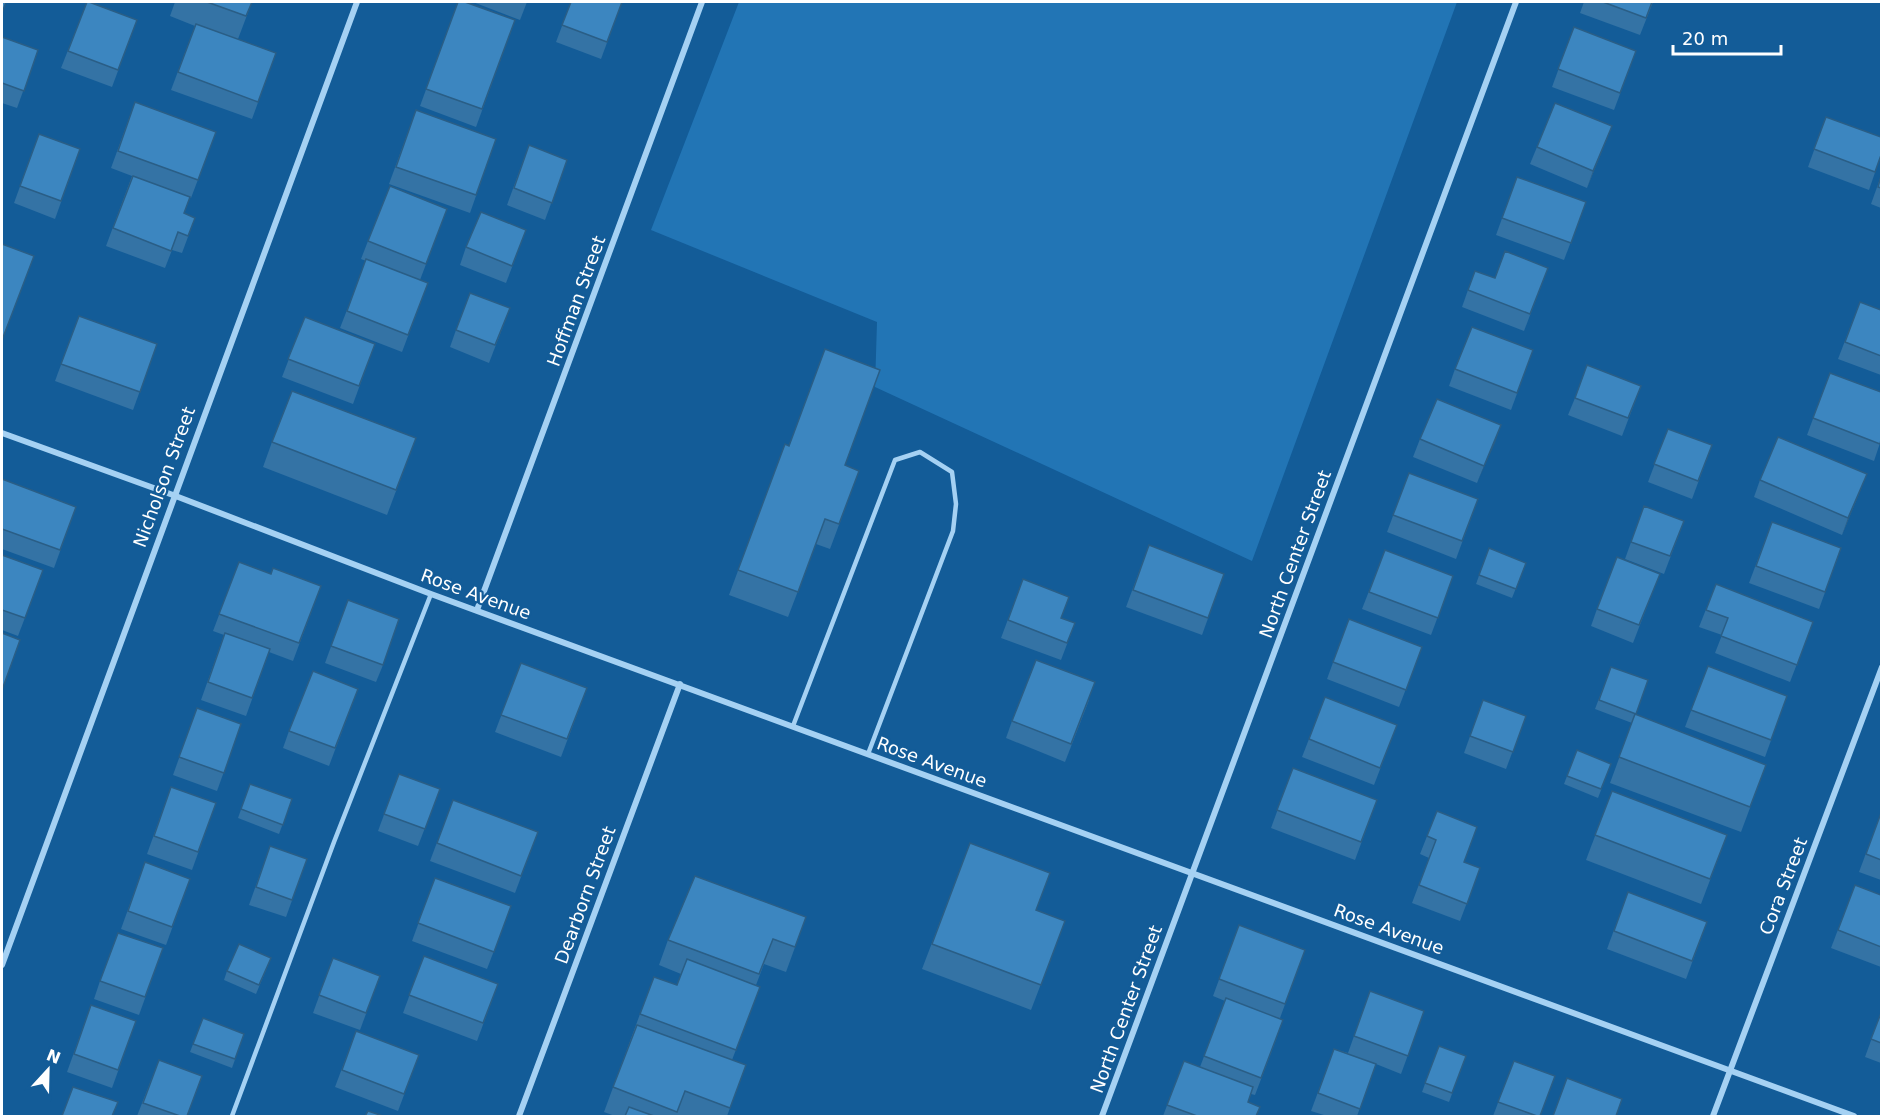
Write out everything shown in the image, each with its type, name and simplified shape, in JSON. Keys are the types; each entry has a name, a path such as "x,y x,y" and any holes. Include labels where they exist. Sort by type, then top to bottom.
{"street":[{"name":"Nicholson Street","path":"2,965 173,495 357,2"},
{"name":"Hoffman Street","path":"477,610 702,2"},
{"name":"North Center Street","path":"1102,1116 1516,2"},
{"name":"Rose Avenue","path":"2,433 173,495 431,594 1854,1116"},
{"name":"Cora Street","path":"1713,1116 1881,667"},
{"name":"Dearborn Street","path":"519,1116 680,684"}],"lane":[{"path":"793,726 896,460 920,453 952,472 956,504 953,531 868,754"},
{"path":"232,1116 334,842 431,594"}],"shaded area":[{"path":"739,2 1457,2 1252,561 875,387 877,322 651,230"}],"building":[{"path":"87,2 137,20 118,70 68,51"},
{"path":"207,2 252,2 246,16"},
{"path":"458,2 465,2 515,20 482,109 426,89"},
{"path":"571,2 622,2 607,42 562,25"},
{"path":"1603,2 1652,2 1646,18"},
{"path":"196,24 276,53 258,102 178,72"},
{"path":"1574,27 1636,51 1620,93 1558,69"},
{"path":"2,37 38,50 24,91 2,83"},
{"path":"135,102 216,132 198,180 118,151"},
{"path":"1555,103 1612,126 1593,171 1537,147"},
{"path":"416,110 496,139 476,195 396,167"},
{"path":"1826,117 1881,137 1881,155 1875,172 1814,149"},
{"path":"39,134 80,149 61,201 20,186"},
{"path":"529,145 567,160 552,203 514,188"},
{"path":"133,176 190,197 184,213 195,218 188,236 178,232 171,251 113,228"},
{"path":"1517,177 1586,202 1571,243 1502,218"},
{"path":"390,186 447,209 426,264 368,241"},
{"path":"481,212 526,230 512,266 466,247"},
{"path":"2,244 34,256 2,340"},
{"path":"1505,251 1548,268 1530,314 1468,290 1475,271 1495,278"},
{"path":"366,259 428,283 408,335 347,311"},
{"path":"470,293 510,308 495,345 456,330"},
{"path":"1860,302 1881,310 1881,356 1845,342"},
{"path":"79,316 157,344 140,392 61,364"},
{"path":"305,317 375,344 359,386 288,359"},
{"path":"1472,327 1533,350 1517,393 1455,369"},
{"path":"825,349 880,370 845,465 859,471 839,524 825,519 798,592 738,570 785,444 789,446"},
{"path":"1587,365 1641,386 1628,418 1575,398"},
{"path":"1830,373 1881,392 1880,444 1813,418"},
{"path":"292,391 416,438 396,490 272,442"},
{"path":"1437,399 1501,425 1484,466 1420,439"},
{"path":"1668,429 1712,445 1698,481 1654,464"},
{"path":"1778,437 1867,474 1848,518 1760,480"},
{"path":"1409,473 1478,499 1462,541 1393,515"},
{"path":"2,479 76,507 60,550 2,529"},
{"path":"1644,506 1684,521 1670,556 1631,542"},
{"path":"1772,522 1841,548 1825,592 1756,566"},
{"path":"1149,545 1224,574 1208,618 1133,590"},
{"path":"1489,548 1526,563 1516,589 1479,575"},
{"path":"1385,550 1453,576 1438,618 1369,592"},
{"path":"2,555 43,570 25,618 2,610"},
{"path":"1617,557 1660,574 1639,625 1597,609"},
{"path":"239,562 271,574 273,568 321,586 299,643 219,614"},
{"path":"1023,579 1069,597 1061,618 1075,623 1067,643 1008,620"},
{"path":"1716,584 1813,622 1797,665 1721,636 1728,618 1706,610"},
{"path":"348,600 399,619 383,665 331,646"},
{"path":"1349,619 1422,647 1406,690 1333,662"},
{"path":"2,633 20,640 2,690"},
{"path":"225,633 270,649 252,698 208,682"},
{"path":"1036,660 1095,682 1071,744 1012,721"},
{"path":"521,663 587,688 567,739 501,715"},
{"path":"1708,666 1787,696 1771,740 1691,710"},
{"path":"1611,667 1648,680 1636,714 1599,700"},
{"path":"313,671 358,689 335,748 289,731"},
{"path":"1325,697 1397,725 1380,768 1309,739"},
{"path":"1483,700 1526,716 1513,752 1470,736"},
{"path":"197,708 241,724 224,773 179,757"},
{"path":"1635,714 1766,765 1750,807 1619,757"},
{"path":"1577,750 1611,764 1601,789 1567,776"},
{"path":"1293,768 1377,800 1361,842 1277,810"},
{"path":"399,774 440,789 425,829 384,814"},
{"path":"250,784 292,799 283,825 241,809"},
{"path":"171,787 216,803 198,852 154,836"},
{"path":"1612,791 1727,835 1710,879 1595,835"},
{"path":"453,800 538,832 521,876 437,843"},
{"path":"1437,811 1477,827 1464,862 1480,868 1467,904 1419,885 1436,840 1427,836"},
{"path":"1881,813 1881,860 1866,854"},
{"path":"970,843 1050,873 1036,910 1065,921 1041,985 932,944"},
{"path":"270,846 307,859 292,900 256,887"},
{"path":"145,862 190,879 172,927 128,911"},
{"path":"695,876 806,917 795,947 773,939 759,974 668,940"},
{"path":"435,878 511,906 494,952 418,923"},
{"path":"1855,885 1881,895 1881,947 1838,930"},
{"path":"1628,892 1707,922 1692,961 1614,931"},
{"path":"1239,925 1305,950 1285,1004 1219,979"},
{"path":"118,933 163,948 145,997 100,981"},
{"path":"239,944 271,958 259,985 227,971"},
{"path":"424,956 498,984 483,1023 409,995"},
{"path":"333,958 380,976 366,1013 319,995"},
{"path":"687,959 760,987 736,1050 640,1014 654,977 677,985"},
{"path":"1370,991 1424,1011 1408,1056 1354,1036"},
{"path":"1226,998 1283,1020 1261,1078 1204,1056"},
{"path":"91,1005 136,1021 118,1070 74,1054"},
{"path":"1881,1013 1881,1043 1871,1039"},
{"path":"203,1018 244,1034 235,1059 193,1044"},
{"path":"637,1025 746,1065 730,1108 685,1091 677,1112 613,1087"},
{"path":"356,1031 419,1055 404,1094 342,1070"},
{"path":"1439,1046 1466,1056 1452,1093 1425,1083"},
{"path":"1334,1049 1376,1064 1360,1109 1318,1093"},
{"path":"159,1060 202,1076 187,1116 180,1116 143,1103"},
{"path":"1184,1061 1253,1087 1248,1102 1260,1107 1256,1116 1197,1116 1167,1105"},
{"path":"1514,1061 1555,1076 1540,1116 1498,1102"},
{"path":"1567,1078 1622,1099 1616,1116 1553,1116"},
{"path":"73,1087 118,1102 112,1116 62,1116"},
{"path":"629,1107 654,1116 625,1116"},
{"path":"368,1111 383,1116 365,1116"}]}
